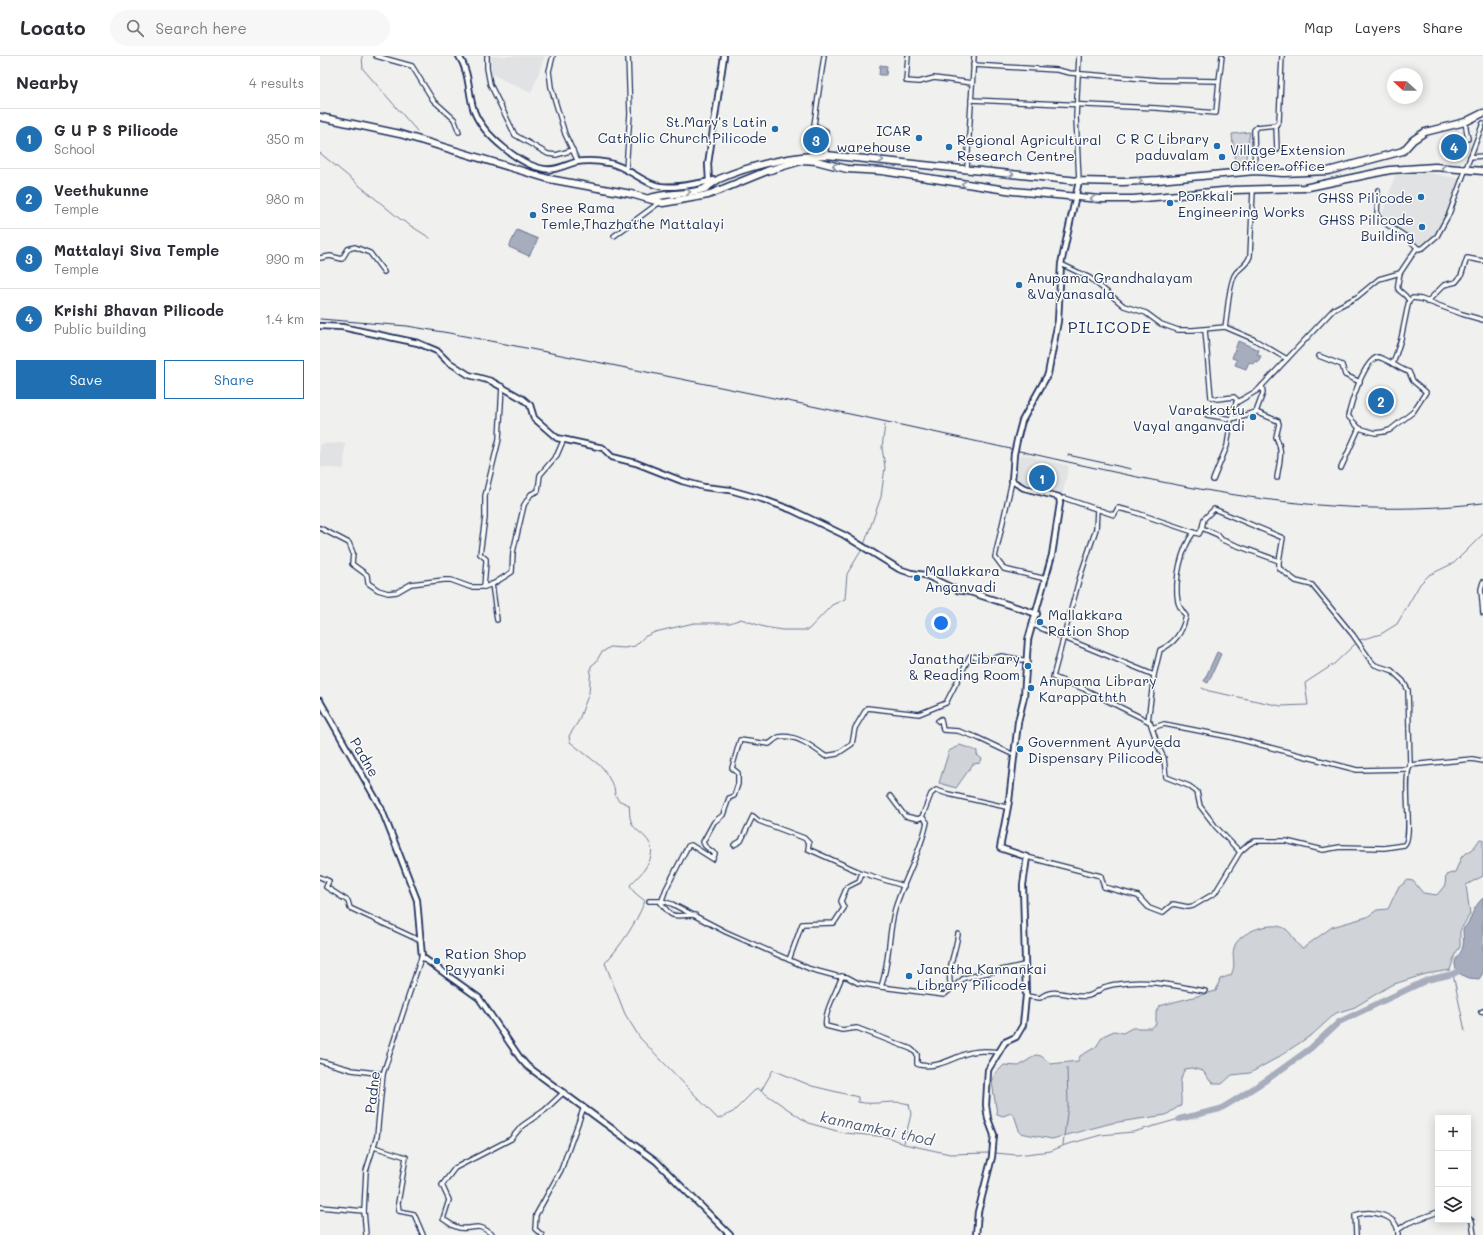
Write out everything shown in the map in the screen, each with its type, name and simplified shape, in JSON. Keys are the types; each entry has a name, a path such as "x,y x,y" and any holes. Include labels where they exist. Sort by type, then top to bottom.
{"highway":[{"path":"650,198 664,194 687,192 704,188 719,179 776,162 809,155 826,155 967,168 1079,181 1123,182 1255,171 1283,173 1328,171 1350,167 1403,151 1412,140 1425,132 1465,122 1483,113"},
{"path":"320,117 400,134 549,179 650,198 660,202 687,200 708,195 767,171 804,160 816,161 848,169 882,171 1006,190 1076,198 1133,199 1206,192 1304,188 1390,170 1435,167 1483,171"}],"street":[{"path":"376,56 412,66 433,100 454,119 459,132"},
{"path":"459,56 467,72 474,111 482,125 495,140 520,160 533,166 545,169 557,169 578,162 599,161 614,164 626,169 657,186 676,186 719,179"},
{"path":"487,56 487,68 490,84 514,135 548,154 556,155 573,150"},
{"path":"553,56 549,71 550,87 565,134 578,162"},
{"path":"626,169 630,114 628,56"},
{"path":"709,181 708,164 724,56"},
{"path":"824,56 814,124 826,131 826,155"},
{"path":"908,56 906,81 919,82 934,78 972,83"},
{"path":"967,168 974,56"},
{"path":"1046,579 1004,569 994,557 1012,481 1014,454 1022,421 1048,374 1058,321 1061,264 1079,181 1076,104 1079,56"},
{"path":"971,100 1076,104 1216,113 1222,56"},
{"path":"1277,150 1276,125 1279,121 1282,56"},
{"path":"974,65 1078,72 1158,80 1219,81"},
{"path":"1465,122 1468,138"},
{"path":"1409,300 1399,292 1397,288 1400,273 1416,249 1423,248 1442,229 1459,189 1483,123"},
{"path":"1255,171 1254,130 1257,127 1276,125"},
{"path":"1470,157 1483,156"},
{"path":"1226,326 1233,280 1236,272 1248,262 1250,256 1252,190"},
{"path":"1378,190 1378,215 1384,224 1407,237 1419,249"},
{"path":"614,236 660,202"},
{"path":"320,258 330,256 342,258 348,249 355,247 370,253 384,272"},
{"path":"1427,302 1444,285 1456,282 1461,276 1467,258 1483,261"},
{"path":"1061,264 1090,278 1124,306 1146,313 1161,324 1178,330 1205,330 1226,326 1253,339 1287,359"},
{"path":"1236,403 1262,386 1334,310 1358,297 1379,279 1400,273"},
{"path":"1409,300 1416,298 1483,320"},
{"path":"1393,364 1402,333 1409,300"},
{"path":"320,326 342,327 418,343 437,351 447,362 469,375 502,386 530,404 534,418 557,438 563,441 604,448 612,457 636,463 682,481 704,487 730,490 762,499 792,510 844,535 899,569 925,575 957,590 970,592 1037,614"},
{"path":"1205,330 1211,398 1217,399 1234,397 1236,403 1231,419 1228,446 1213,480"},
{"path":"1319,356 1342,365 1345,375 1360,382"},
{"path":"1375,358 1381,358 1393,364 1401,370 1409,372 1412,381 1425,390 1426,394 1413,412 1390,430 1375,433 1359,428 1348,416 1360,382 1375,358"},
{"path":"484,586 486,559 480,554 485,518 485,500 499,440 502,386"},
{"path":"1256,412 1263,393 1262,386"},
{"path":"1207,415 1231,419 1256,412 1278,421 1279,424 1276,437 1280,445 1282,457 1277,478"},
{"path":"1341,468 1359,428"},
{"path":"320,528 349,543 353,553 352,564 367,575 368,583 378,590 388,593 397,592 411,584 444,580 451,580 470,587 492,584 512,572 513,552 524,504 531,494 538,491 540,475 558,455 563,441"},
{"path":"1012,481 1024,488 1064,498 1114,515 1118,508 1199,534 1204,519 1214,509 1283,538 1279,568 1296,581 1312,585 1353,635 1371,662 1375,665 1391,670 1403,681 1408,690 1410,764 1408,769 1406,796 1409,837 1404,845 1384,848 1340,847 1323,850 1286,840 1255,841 1248,844 1240,852 1215,892 1193,906 1188,907 1173,904 1162,913 1149,908 1138,896 1104,887 1101,876 1027,857 1000,848 1018,722 1024,698 1028,661 1028,640 1037,614 1052,555 1060,498"},
{"path":"1097,509 1096,529 1053,677 1084,689 1125,711 1148,721 1164,758 1166,777 1189,786 1197,792 1200,806 1216,827 1240,852"},
{"path":"1202,528 1218,535 1222,540 1279,561"},
{"path":"1148,721 1154,675 1160,650 1172,644 1183,626 1186,616 1178,603 1178,569 1185,549 1194,532"},
{"path":"1483,582 1481,589 1483,613"},
{"path":"492,584 496,620"},
{"path":"1033,625 1154,675"},
{"path":"695,915 676,917 669,913 661,903 666,889 688,846 691,845 713,859 714,854 704,846 703,842 714,822 723,815 729,798 734,796 738,784 738,774 732,768 740,740 769,744 779,737 791,738 812,746 825,756 837,754 852,744 855,728 867,708 919,714 946,703 970,656 990,659 1002,656 1028,661"},
{"name":"Padne","path":"320,701 380,808 417,900 421,940 422,955 383,1074 379,1121 374,1147 366,1172 364,1211 366,1235"},
{"path":"938,721 941,719 943,730 958,731 1014,755"},
{"path":"1152,728 1164,724 1236,739 1357,770 1408,769"},
{"path":"1410,764 1472,759 1483,761"},
{"path":"922,817 931,794 936,790 1006,807"},
{"path":"890,796 905,816 918,819 922,817"},
{"path":"734,845 741,841 753,816 759,822 804,838 809,844 808,849 862,873 904,886"},
{"path":"882,987 888,957 888,940 895,909 924,838 927,822 922,817"},
{"path":"976,1235 978,1212 992,1157 994,1135 988,1118 986,1105 986,1078 988,1070 1005,1042 1016,1037 1023,1025 1026,996 1023,885 1027,857"},
{"path":"789,960 802,924 834,923 844,908 841,901 847,887 859,881 862,873"},
{"path":"320,877 329,881 326,887 348,900 350,908 421,940"},
{"path":"649,901 662,901 672,904 726,932 789,960 821,972 847,976 858,983 944,994 964,978 1024,965"},
{"path":"951,987 949,981 950,972 958,934"},
{"path":"422,955 426,960 479,998 520,1058 532,1070 656,1161 728,1234"},
{"path":"842,976 825,1020 826,1026 842,1030 857,1028 910,1049 917,1054 917,1064 920,1065 947,1063 966,1054 976,1052 1000,1052"},
{"path":"1026,996 1040,998 1049,992 1090,996 1105,987 1118,984 1144,982 1167,983 1173,986 1205,991"},
{"path":"320,1061 352,1070 383,1074"},
{"path":"493,1235 484,1228 478,1226 460,1228 443,1219 449,1200 442,1185 455,1168 511,1139 522,1126 545,1110 564,1092"},
{"path":"542,1235 535,1229 536,1215 561,1170 584,1107"},
{"path":"374,1147 406,1157 398,1203 399,1211 414,1214 423,1235"},
{"path":"320,1207 364,1211"},
{"path":"1356,1235 1354,1217 1359,1214 1374,1214 1389,1217 1398,1233 1408,1223 1435,1213"},
{"path":"1471,1220 1474,1235"}],"shaded area":[{"path":"488,56 545,56 531,93 489,73"},
{"path":"1250,132 1245,164 1235,165 1232,134"},
{"name":"GHSS Pilicode","path":"1398,167 1461,179 1445,221 1437,235 1423,247 1419,247 1413,238 1387,224 1381,218"},
{"path":"345,443 344,469 320,467 320,444"},
{"path":"1021,454 1069,466 1062,495 1020,482 1015,474"},
{"path":"960,745 977,751 977,755 982,759 980,763 973,764 956,788 939,783 949,751"},
{"path":"1480,839 1483,839 1483,876 1466,885 1470,914 1460,931 1460,947 1455,954 1450,970 1426,974 1391,985 1355,1007 1336,1013 1313,1034 1277,1058 1250,1073 1232,1075 1222,1084 1215,1084 1210,1081 1203,1071 1191,1068 1185,1069 1180,1083 1181,1105 1166,1115 1112,1123 1052,1139 1020,1133 1014,1115 1011,1113 1003,1116 997,1114 992,1082 995,1074 1004,1065 1019,1066 1036,1055 1041,1056 1051,1064 1078,1061 1080,1056 1096,1047 1103,1036 1114,1031 1123,1033 1132,1028 1151,1028 1156,1024 1156,1012 1159,1006 1216,991 1220,979 1231,975 1233,971 1233,952 1237,942 1255,929 1271,926 1284,928 1290,933 1298,945 1303,948 1332,927 1367,917 1377,910 1388,909 1398,888 1408,880 1413,881 1423,893 1437,895 1445,885 1446,875 1455,872 1462,856 1473,849"}],"water":[{"path":"880,65 887,66 886,75 879,75"},
{"path":"517,230 538,239 529,256 509,247"},
{"path":"1238,341 1259,350 1257,355 1261,356 1258,362 1255,361 1253,364 1249,362 1246,369 1235,365 1237,360 1232,358"},
{"path":"1217,652 1221,654 1208,683 1204,681"},
{"path":"1483,898 1483,973 1479,979 1469,978 1458,973 1455,961 1463,946 1463,929 1469,922 1476,907"}],"waterway":[{"path":"362,56 363,69 417,131"},
{"path":"320,153 400,219 430,238"},
{"path":"864,545 881,497 885,467 882,448 885,424"},
{"path":"1360,640 1381,634 1397,624 1420,584 1429,575 1454,563 1483,534"},
{"path":"861,551 847,574 845,599 832,605 808,630 782,630 764,627 741,619 730,623 694,623 655,632 644,637 635,646 624,648 610,647 601,653 596,662 591,666 589,693 578,722 569,736 570,742 603,768 614,787 618,800 629,805 632,823 650,843 652,850 645,869 630,885 634,892 645,901 628,934 605,963 625,1014 640,1038 718,1119 733,1112 757,1088 808,1123 844,1133 888,1137 904,1144 950,1154 989,1153"},
{"path":"1202,688 1209,691 1281,706 1308,705 1305,683 1334,664 1355,644"},
{"path":"1179,1119 1220,1109 1235,1100 1268,1079 1311,1048 1339,1022 1427,980 1453,974 1464,968"},
{"path":"1453,974 1465,1031"},
{"path":"1063,1145 1068,1105 1067,1068"},
{"path":"761,1091 773,1070 812,1086 858,1097 858,1102 896,1102 909,1104 911,1114 904,1143"},
{"name":"kannamkai thod","path":"995,1153 1017,1155 1051,1151 1065,1145 1101,1135 1133,1132 1179,1119"}],"railway":[{"path":"320,319 407,326 449,333 893,423 1086,466 1218,492 1284,502 1350,507 1416,508 1483,503"},
{"path":"1068,455 1131,469"}],"place":[{"name":"St.Mary's Latin Catholic Church,Pilicode","path":"775,129"},
{"name":"ICAR warehouse","path":"919,138"},
{"name":"Mattalayi Siva Temple","path":"816,140"},
{"name":"C R C Library paduvalam","path":"1217,146"},
{"name":"Regional Agricultural Research Centre","path":"949,147"},
{"name":"Krishi Bhavan Pilicode","path":"1454,147"},
{"name":"Village Extension Officer office","path":"1222,157"},
{"name":"GHSS Pilicode","path":"1421,197"},
{"name":"Porkkali Engineering Works","path":"1170,203"},
{"name":"Sree Rama Temle,Thazhathe Mattalayi","path":"533,215"},
{"name":"GHSS Pilicode Building","path":"1422,227"},
{"name":"Anupama Grandhalayam &Vayanasala","path":"1019,285"},
{"name":"Veethukunne","path":"1381,401"},
{"name":"Varakkottu Vayal anganvadi","path":"1253,417"},
{"name":"G U P S Pilicode","path":"1042,478"},
{"name":"Mallakkara Anganvadi","path":"917,578"},
{"name":"Mallakkara Ration Shop","path":"1040,622"},
{"name":"Janatha Library & Reading Room","path":"1028,666"},
{"name":"Anupama Library Karappathth","path":"1031,688"},
{"name":"Government Ayurveda Dispensary Pilicode","path":"1020,749"},
{"name":"Ration Shop Payyanki","path":"437,961"},
{"name":"Janatha Kannankai Library Pilicode","path":"909,976"}],"district":[{"name":"PILICODE","path":"1110,326"}]}
